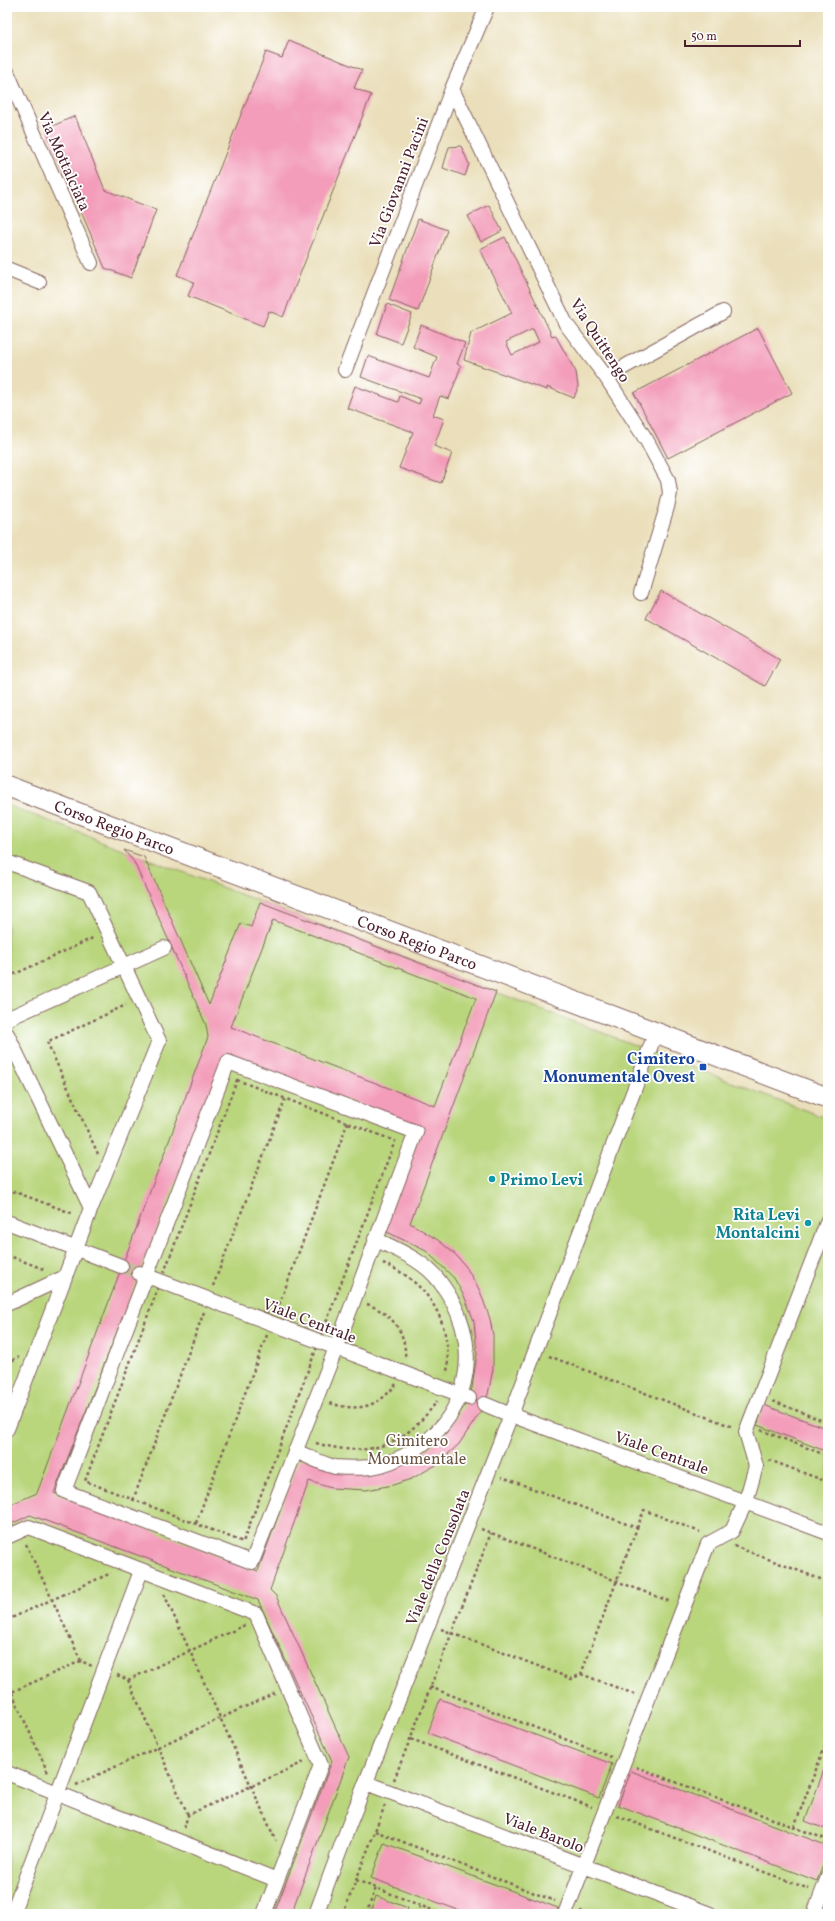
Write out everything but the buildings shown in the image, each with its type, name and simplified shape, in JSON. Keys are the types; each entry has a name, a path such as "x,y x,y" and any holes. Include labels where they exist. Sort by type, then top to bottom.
{"street":[{"name":"Via Giovanni Pacini","path":"344,370 452,88 487,7"},
{"name":"Via Mottalciata","path":"7,72 91,263"},
{"name":"Via Quittengo","path":"452,88 566,324 606,377 647,441 668,480 670,493 667,508 641,593"},
{"path":"7,269 39,282"},
{"path":"606,377 722,312"},
{"name":"Corso Regio Parco","path":"7,786 828,1098"},
{"path":"7,862 89,892 159,1041 89,1214 7,1429"},
{"path":"7,1019 164,948"},
{"name":"Viale della Consolata","path":"316,1914 428,1624 511,1415 656,1032"},
{"path":"7,1034 89,1214"},
{"path":"228,1062 416,1132 376,1239 336,1348 252,1562 64,1490 143,1275 228,1062"},
{"path":"566,1910 708,1544 732,1531 746,1501 756,1466 747,1428 828,1220"},
{"path":"7,1222 121,1266"},
{"path":"295,1451 334,1466 372,1467 404,1456 429,1440 465,1396 468,1363 465,1334 456,1307 440,1281 413,1257 376,1239"},
{"name":"Viale Centrale","path":"143,1275 465,1396"},
{"path":"7,1304 65,1277"},
{"name":"Viale Centrale","path":"484,1404 828,1532"},
{"path":"7,1537 28,1527 256,1614 321,1765 264,1914"},
{"path":"12,1914 58,1794 134,1568"},
{"path":"7,1773 277,1880"},
{"name":"Viale Barolo","path":"366,1783 710,1914"},
{"path":"814,1914 828,1877"}],"path":[{"path":"7,956 15,974 108,932"},
{"path":"106,1171 47,1042 139,998"},
{"path":"7,1189 89,1214"},
{"path":"7,1256 65,1277"},
{"path":"535,1351 828,1456"},
{"path":"760,1396 828,1422"},
{"path":"752,1453 828,1482"},
{"path":"428,1624 572,1679 581,1674 637,1528 488,1472"},
{"path":"468,1524 684,1606"},
{"path":"343,1914 491,1533"},
{"path":"7,1620 134,1568"},
{"path":"157,1577 284,1860"},
{"path":"7,1694 81,1661"},
{"path":"581,1674 648,1700"},
{"path":"128,1680 188,1815 179,1841"},
{"path":"7,1682 58,1794 288,1688"},
{"path":"794,1827 828,1738"},
{"path":"188,1815 317,1755"},
{"path":"375,1831 566,1910 589,1914"},
{"path":"356,1880 442,1914"},
{"path":"366,1914 376,1888"},
{"path":"417,1914 420,1906"}],"green space":[{"name":"Cimitero Monumentale","path":"7,805 828,1119 828,1914 7,1914"}],"tunnel":[{"path":"121,1266 139,1273"}],"place":[{"name":"Cimitero Monumentale Ovest","path":"703,1067"},
{"name":"Primo Levi","path":"492,1179"},
{"name":"Rita Levi Montalcini","path":"808,1223"}]}
